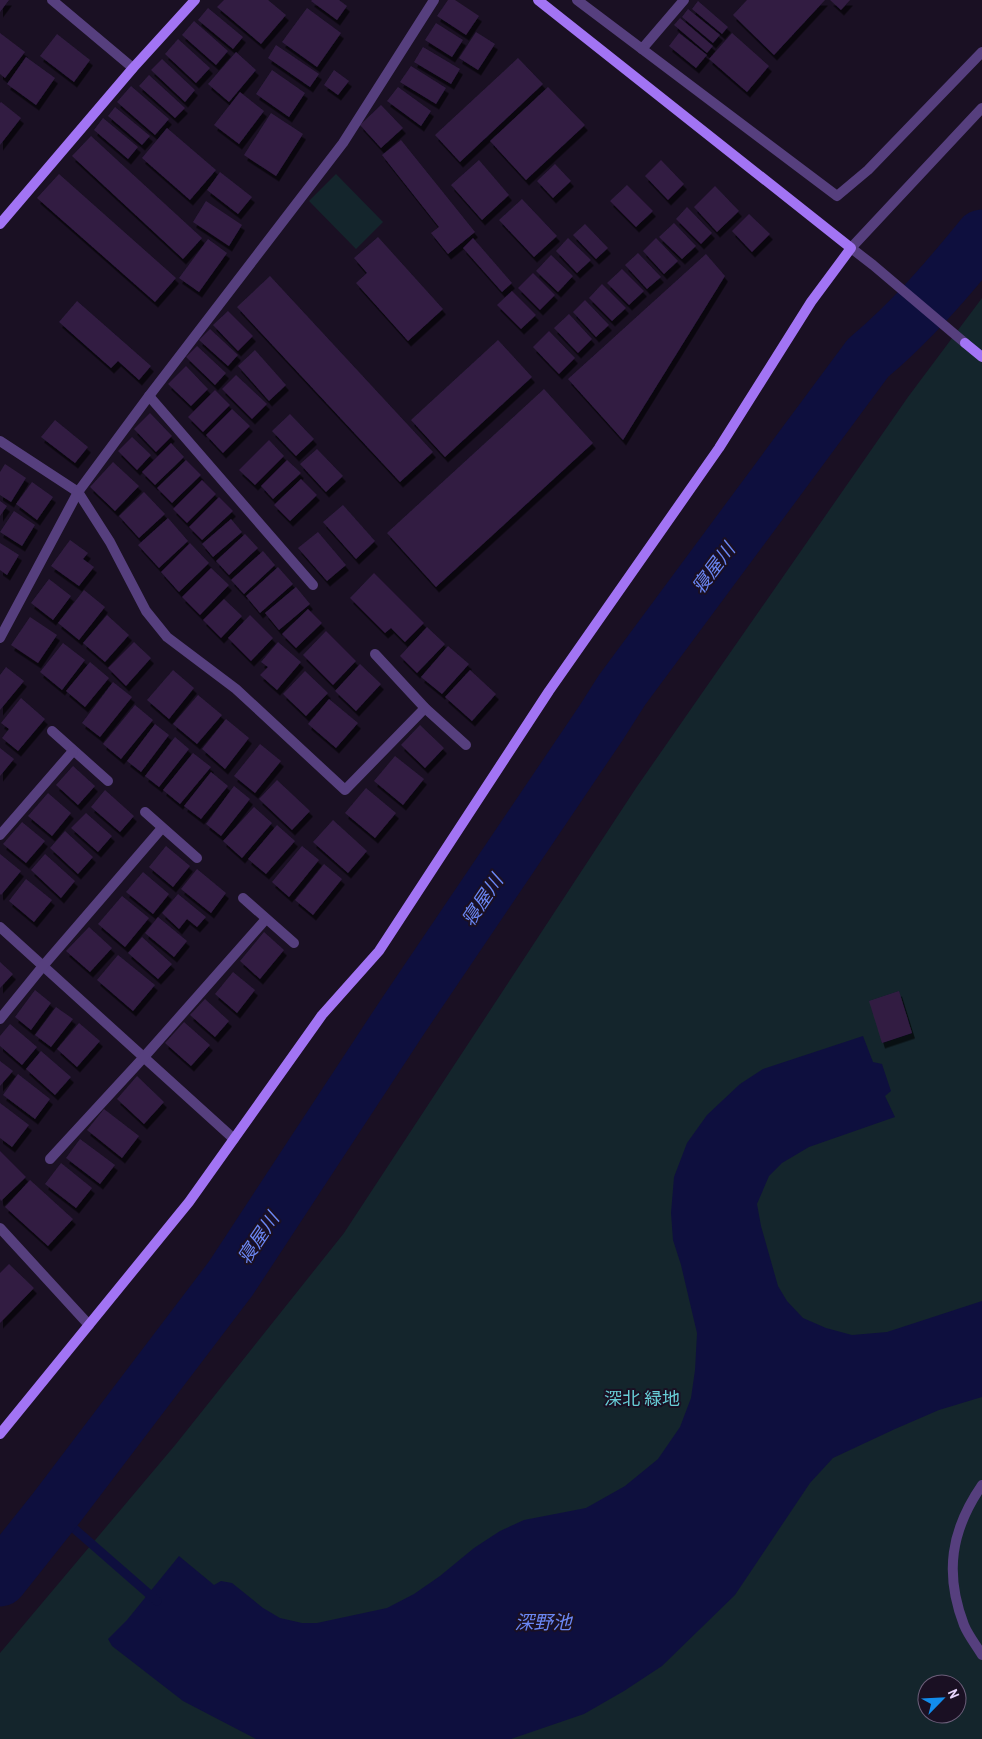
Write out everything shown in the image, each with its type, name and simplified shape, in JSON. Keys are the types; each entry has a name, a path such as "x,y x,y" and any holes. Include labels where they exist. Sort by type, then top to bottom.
{"street":[{"path":"52,0 133,68"},
{"path":"0,223 133,68 195,0"},
{"path":"0,638 78,492 149,396 343,143 434,0"},
{"path":"538,0 873,265 982,356"},
{"path":"577,0 837,196 868,170 982,52"},
{"path":"642,49 684,0"},
{"path":"0,1434 189,1202 322,1015 379,950 549,691 718,448 811,302 851,248 982,108"},
{"path":"149,396 313,585"},
{"path":"0,441 78,492 110,542 146,610 167,637 236,689 345,790 425,708"},
{"path":"375,654 425,708 466,745"},
{"path":"52,731 108,781"},
{"path":"0,835 73,751"},
{"path":"145,812 197,858"},
{"path":"0,1019 42,966 162,828"},
{"path":"242,898 294,943"},
{"path":"50,1159 144,1058 266,919"},
{"path":"0,927 234,1139"},
{"path":"0,1228 89,1325"},
{"path":"982,1485 964,1514 955,1542 952,1569 956,1596 964,1626 982,1655"}],"green space":[{"path":"336,174 383,222 356,249 309,201"},
{"name":"深北 緑地","path":"982,298 982,1739 0,1739 0,1653 176,1444 344,1233 636,788 908,397"}],"water":[{"name":"深野池","path":"863,1036 873,1062 882,1064 891,1091 885,1096 895,1117 809,1147 782,1163 769,1176 757,1204 761,1226 778,1286 787,1301 803,1318 826,1328 852,1335 887,1332 982,1301 982,1397 939,1410 833,1458 810,1483 735,1595 662,1666 584,1714 511,1739 256,1739 183,1701 112,1646 108,1639 127,1620 179,1556 214,1585 221,1581 232,1583 263,1608 280,1618 302,1623 317,1623 387,1608 414,1594 440,1576 474,1548 500,1531 524,1520 586,1508 625,1486 658,1459 680,1427 691,1398 697,1333 673,1240 671,1213 674,1177 687,1143 707,1115 740,1084 763,1069"}],"building":[{"path":"0,0 9,0 0,12"},
{"path":"224,0 268,0 286,15 261,44 217,7"},
{"path":"312,0 339,0 347,6 337,20"},
{"path":"448,0 455,0 479,16 466,35 437,16"},
{"path":"747,0 825,0 774,55 733,15"},
{"path":"830,0 850,0 841,10"},
{"path":"698,1 728,27 722,34 692,9"},
{"path":"208,8 243,37 233,49 198,20"},
{"path":"307,8 341,33 317,67 282,42"},
{"path":"688,9 720,35 713,43 682,17"},
{"path":"680,18 713,46 707,53 674,25"},
{"path":"194,21 228,51 216,65 182,35"},
{"path":"436,23 463,40 452,57 425,40"},
{"path":"476,32 495,44 478,70 459,58"},
{"path":"0,33 25,52 5,78 0,74"},
{"path":"679,33 707,55 696,68 669,46"},
{"path":"732,33 769,66 747,92 709,59"},
{"path":"57,34 90,60 74,82 40,56"},
{"path":"178,39 210,68 196,83 165,54"},
{"path":"276,45 319,74 310,87 268,58"},
{"path":"423,47 460,69 451,84 414,62"},
{"path":"236,52 256,70 229,102 208,84"},
{"path":"26,57 55,78 36,105 7,84"},
{"path":"518,58 543,84 460,162 435,135"},
{"path":"162,59 195,90 185,102 151,70"},
{"path":"411,66 446,88 436,104 400,82"},
{"path":"272,70 305,93 289,117 256,94"},
{"path":"334,70 349,81 338,95 324,85"},
{"path":"149,75 185,108 175,118 139,86"},
{"path":"131,86 169,119 155,135 117,102"},
{"path":"398,87 431,111 421,126 387,101"},
{"path":"548,87 585,125 526,180 490,141"},
{"path":"240,92 264,111 239,144 214,125"},
{"path":"0,103 21,118 0,145"},
{"path":"381,105 403,128 381,148 360,125"},
{"path":"115,107 150,136 142,145 108,116"},
{"path":"271,113 303,134 276,176 244,155"},
{"path":"103,118 138,147 128,159 94,130"},
{"path":"167,128 216,170 190,200 142,158"},
{"path":"91,136 202,238 183,259 72,156"},
{"path":"401,140 475,232 448,254 431,233 439,227 382,155"},
{"path":"479,160 509,195 482,220 451,185"},
{"path":"661,160 684,184 668,200 645,176"},
{"path":"555,164 571,181 553,198 537,181"},
{"path":"220,172 252,197 238,214 207,190"},
{"path":"59,174 176,278 155,302 37,198"},
{"path":"627,185 653,211 636,227 610,201"},
{"path":"715,186 739,211 717,232 694,207"},
{"path":"522,199 557,236 534,257 499,220"},
{"path":"206,201 242,225 229,246 193,222"},
{"path":"687,207 712,233 701,244 676,219"},
{"path":"749,214 770,234 752,252 732,231"},
{"path":"674,223 696,246 682,259 659,237"},
{"path":"585,224 608,248 596,259 573,235"},
{"path":"378,237 443,309 408,341 356,283 367,273 354,258"},
{"path":"473,238 512,283 502,292 463,248"},
{"path":"568,238 591,260 577,273 556,251"},
{"path":"656,238 678,261 664,274 643,251"},
{"path":"208,239 227,253 199,292 179,278"},
{"path":"638,253 661,277 647,289 625,265"},
{"path":"706,254 725,276 623,440 568,379"},
{"path":"551,255 573,276 558,292 536,271"},
{"path":"622,269 644,291 629,305 607,283"},
{"path":"533,273 555,295 540,310 518,288"},
{"path":"270,276 433,452 400,482 237,307"},
{"path":"602,284 626,308 612,321 589,298"},
{"path":"512,291 536,315 521,329 497,305"},
{"path":"585,300 609,325 596,337 573,312"},
{"path":"77,301 151,366 139,380 118,361 111,368 59,322"},
{"path":"228,311 253,336 238,351 213,325"},
{"path":"569,314 592,339 578,353 554,328"},
{"path":"210,329 238,355 228,366 199,340"},
{"path":"549,331 575,358 559,374 533,347"},
{"path":"498,340 532,377 445,457 411,420"},
{"path":"197,346 226,373 215,385 186,357"},
{"path":"255,350 286,385 269,401 238,366"},
{"path":"186,366 208,389 191,406 168,384"},
{"path":"236,375 267,404 252,419 222,389"},
{"path":"544,389 593,443 436,587 387,533"},
{"path":"215,390 230,405 203,432 188,417"},
{"path":"232,409 250,426 223,453 206,435"},
{"path":"150,413 172,436 156,452 134,429"},
{"path":"290,414 314,439 296,456 272,431"},
{"path":"55,420 88,447 75,463 41,437"},
{"path":"132,437 151,455 137,470 118,451"},
{"path":"269,440 284,456 255,485 239,470"},
{"path":"171,443 184,457 155,485 142,472"},
{"path":"317,449 343,476 326,492 300,464"},
{"path":"186,460 201,475 172,503 157,488"},
{"path":"287,460 301,473 273,499 261,486"},
{"path":"113,462 139,486 115,511 90,487"},
{"path":"5,464 26,478 11,502 0,495 0,472"},
{"path":"301,479 317,495 290,521 274,505"},
{"path":"202,480 216,494 187,523 173,509"},
{"path":"32,482 53,497 37,520 16,504"},
{"path":"144,492 165,514 139,538 119,516"},
{"path":"219,497 233,511 202,540 189,527"},
{"path":"0,501 7,506 0,516"},
{"path":"343,505 375,541 356,559 323,522"},
{"path":"14,511 35,525 22,546 0,532"},
{"path":"168,518 188,541 159,568 138,545"},
{"path":"231,519 242,532 213,557 202,544"},
{"path":"318,532 346,565 327,581 298,548"},
{"path":"245,534 258,548 229,575 216,561"},
{"path":"70,540 88,553 83,559 94,567 79,586 51,566"},
{"path":"0,543 19,555 7,575 0,570"},
{"path":"190,543 209,563 179,592 161,572"},
{"path":"263,551 275,565 244,594 231,580"},
{"path":"278,567 293,584 260,613 246,596"},
{"path":"211,568 229,585 200,615 182,597"},
{"path":"374,573 424,623 405,642 391,628 385,633 350,598"},
{"path":"49,579 71,596 53,620 31,603"},
{"path":"296,587 310,604 279,630 265,613"},
{"path":"84,590 105,607 79,640 58,623"},
{"path":"224,599 242,616 221,638 203,620"},
{"path":"308,609 322,623 296,648 282,634"},
{"path":"107,615 129,635 105,662 83,643"},
{"path":"250,615 273,638 251,661 228,638"},
{"path":"30,617 57,635 38,663 11,645"},
{"path":"427,627 445,644 417,673 400,656"},
{"path":"326,631 356,661 333,685 303,655"},
{"path":"134,642 151,658 126,686 108,668"},
{"path":"278,642 301,662 277,690 260,675 268,667 261,662"},
{"path":"63,643 85,660 62,690 40,672"},
{"path":"448,646 469,664 442,694 421,677"},
{"path":"90,662 109,678 85,707 66,691"},
{"path":"360,664 381,684 356,711 335,691"},
{"path":"6,667 24,681 0,710 0,675"},
{"path":"173,670 194,688 169,719 147,700"},
{"path":"470,670 496,694 472,721 445,697"},
{"path":"305,671 328,693 306,716 283,694"},
{"path":"113,682 132,697 100,737 82,723"},
{"path":"198,695 222,715 197,744 173,724"},
{"path":"21,698 45,719 18,751 2,738 9,729 1,723"},
{"path":"329,699 358,723 336,748 308,724"},
{"path":"135,705 153,720 121,759 103,744"},
{"path":"226,719 249,738 225,769 202,749"},
{"path":"155,724 169,735 141,772 127,761"},
{"path":"420,725 444,748 425,768 401,745"},
{"path":"175,737 189,749 159,787 145,776"},
{"path":"260,744 281,761 255,793 234,776"},
{"path":"0,748 14,759 0,776"},
{"path":"193,753 211,767 180,804 163,790"},
{"path":"395,756 424,779 403,805 374,781"},
{"path":"73,766 95,786 78,805 56,785"},
{"path":"211,772 228,786 201,819 184,806"},
{"path":"277,780 310,811 292,830 259,799"},
{"path":"234,786 250,799 221,836 206,824"},
{"path":"366,788 396,813 375,838 345,813"},
{"path":"105,790 134,816 120,832 91,807"},
{"path":"48,793 71,813 52,836 28,816"},
{"path":"254,807 272,823 242,858 223,841"},
{"path":"86,813 112,836 98,852 71,828"},
{"path":"333,820 367,851 348,873 313,842"},
{"path":"22,822 45,841 26,863 3,844"},
{"path":"277,825 295,841 266,874 248,859"},
{"path":"65,831 93,857 78,874 50,848"},
{"path":"166,846 190,866 173,887 149,867"},
{"path":"302,846 319,860 289,897 272,882"},
{"path":"0,854 21,871 1,895 0,894"},
{"path":"45,854 75,881 61,898 31,870"},
{"path":"324,864 342,879 313,915 295,900"},
{"path":"197,869 226,893 211,913 181,889"},
{"path":"143,872 169,894 153,914 126,892"},
{"path":"26,879 52,900 34,922 9,901"},
{"path":"178,894 206,917 197,927 187,919 179,929 162,913"},
{"path":"122,896 149,918 125,947 98,924"},
{"path":"158,917 187,941 174,957 145,933"},
{"path":"89,927 112,948 90,972 66,951"},
{"path":"264,932 284,950 260,979 240,961"},
{"path":"142,937 172,964 158,979 128,953"},
{"path":"118,955 155,985 133,1011 97,980"},
{"path":"0,962 13,974 0,988"},
{"path":"233,972 255,990 237,1013 215,994"},
{"path":"35,990 51,1003 31,1030 15,1017"},
{"path":"899,991 912,1033 882,1043 869,1001"},
{"path":"205,999 229,1021 215,1037 190,1015"},
{"path":"56,1007 73,1019 51,1047 35,1035"},
{"path":"184,1022 210,1045 191,1066 165,1043"},
{"path":"79,1023 100,1041 77,1067 57,1049"},
{"path":"10,1024 37,1047 22,1065 0,1046 0,1036"},
{"path":"41,1051 71,1077 55,1095 26,1069"},
{"path":"0,1061 13,1071 0,1086"},
{"path":"18,1074 50,1099 35,1119 3,1095"},
{"path":"137,1076 164,1102 144,1124 117,1099"},
{"path":"0,1103 29,1125 12,1147 0,1138"},
{"path":"104,1109 139,1136 122,1158 87,1130"},
{"path":"80,1139 115,1165 100,1184 66,1158"},
{"path":"0,1151 26,1177 1,1201 0,1199"},
{"path":"61,1163 92,1188 76,1208 45,1184"},
{"path":"30,1180 73,1219 48,1246 5,1207"},
{"path":"9,1264 34,1288 0,1323 0,1273"}],"waterway":[{"name":"寝屋川","path":"0,1579 231,1278 403,1016 622,690 868,358 928,300 982,237"},
{"path":"54,1511 157,1601"}]}
